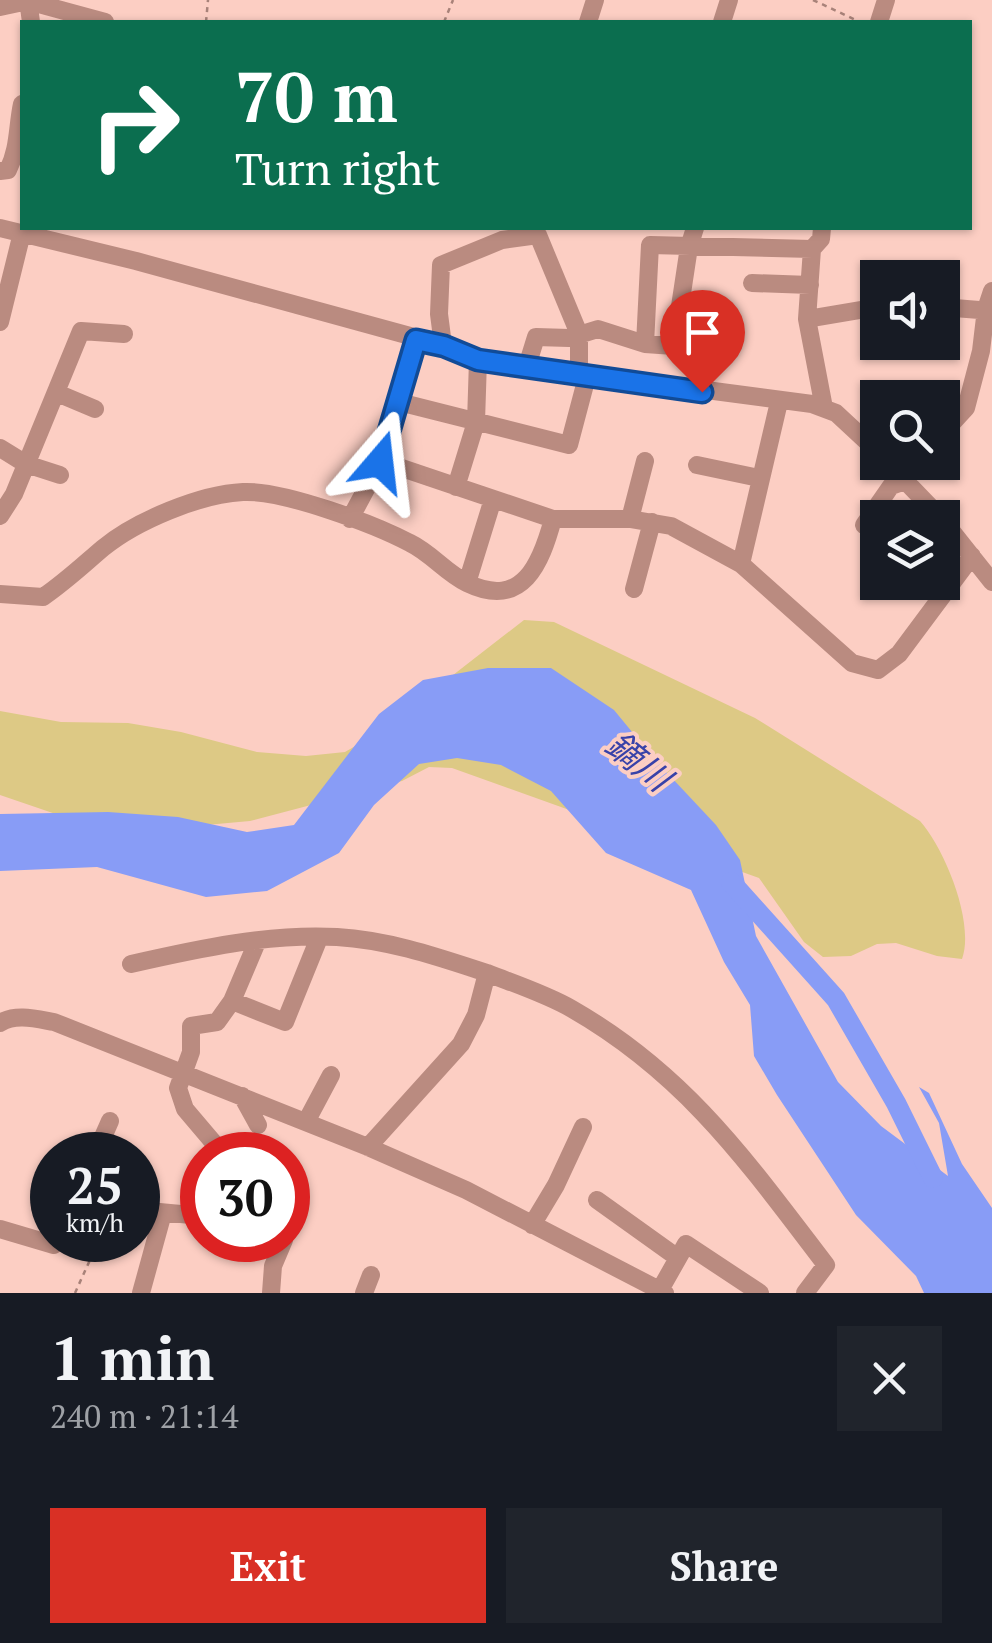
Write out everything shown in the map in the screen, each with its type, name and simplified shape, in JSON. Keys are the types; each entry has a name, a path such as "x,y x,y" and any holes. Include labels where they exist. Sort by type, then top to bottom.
{"street":[{"path":"0,7 28,1 98,20"},
{"path":"0,171 8,170 18,146 20,114"},
{"path":"0,228 22,234 69,236 444,346 478,360 812,404 836,413 860,435"},
{"path":"526,366 536,337 569,338 598,330 644,344 674,346 688,247 694,230"},
{"path":"644,344 650,245 812,248 821,240 822,230"},
{"path":"0,322 22,234"},
{"path":"399,402 570,445 583,376 580,334 538,235 502,240 440,265 438,314 444,346"},
{"path":"812,248 807,319 824,408"},
{"path":"752,283 810,285"},
{"path":"960,306 990,304 981,351 983,374 960,414"},
{"path":"807,319 860,310"},
{"path":"0,516 14,494 81,331 124,334"},
{"path":"350,519 380,462 416,340"},
{"path":"456,487 476,422 478,360"},
{"path":"57,393 95,409"},
{"path":"741,564 779,402"},
{"path":"0,448 26,464 60,475"},
{"path":"630,519 644,461"},
{"path":"380,462 554,519 630,519 671,526 741,564 852,663 878,670 899,654 972,556"},
{"path":"697,465 759,478"},
{"path":"881,500 891,486 905,481 924,500"},
{"path":"0,594 44,597 106,545 194,500 221,494 248,491 280,496 350,519 410,542 466,583 495,590 530,578 539,564 554,519"},
{"path":"466,583 493,499"},
{"path":"634,589 652,522"},
{"path":"960,541 992,582"},
{"path":"232,1000 285,1022 319,938"},
{"path":"131,964 256,942 319,938 384,943 487,973 570,1007 674,1081 721,1130 826,1265 805,1293"},
{"path":"205,1132 178,1098 191,1052 191,1026 216,1022 232,1000 256,942"},
{"path":"368,1147 461,1044 476,1015 487,973"},
{"path":"0,1022 7,1018 54,1022 368,1147 532,1224 662,1292 686,1244 760,1293"},
{"path":"306,1122 330,1075"},
{"path":"242,1096 258,1124"},
{"path":"105,1132 110,1121"},
{"path":"532,1224 583,1128"},
{"path":"597,1200 678,1258"},
{"path":"160,1213 180,1214"},
{"path":"141,1293 163,1213"},
{"path":"0,1228 30,1237"},
{"path":"271,1293 276,1262"}],"path":[{"path":"813,0 856,20"},
{"path":"75,1293 88,1262"}],"shaded area":[{"path":"524,620 554,622 755,718 920,821 939,849 955,887 964,926 962,959 896,943 877,944 851,956 823,957 804,942 759,878 452,768 429,767 402,781 250,821 140,831 82,823 0,795 0,711 61,722 128,723 257,752 306,756 345,752 381,731"}],"water":[{"path":"488,668 551,668 614,710 716,825 740,860 756,936 838,1082 881,1126 948,1176 939,1123 919,1087 929,1093 962,1164 992,1208 992,1293 924,1293 916,1276 856,1215 754,1056 750,1005 724,962 691,890 606,853 551,791 501,765 457,758 419,764 374,805 339,853 267,891 206,897 97,867 0,871 0,814 108,812 178,817 247,832 294,825 379,714 423,680"}],"waterway":[{"name":"鏑川","path":"731,882 836,999 896,1103 933,1178"}],"route":[{"path":"380,462 416,340 478,360 702,392"}]}
